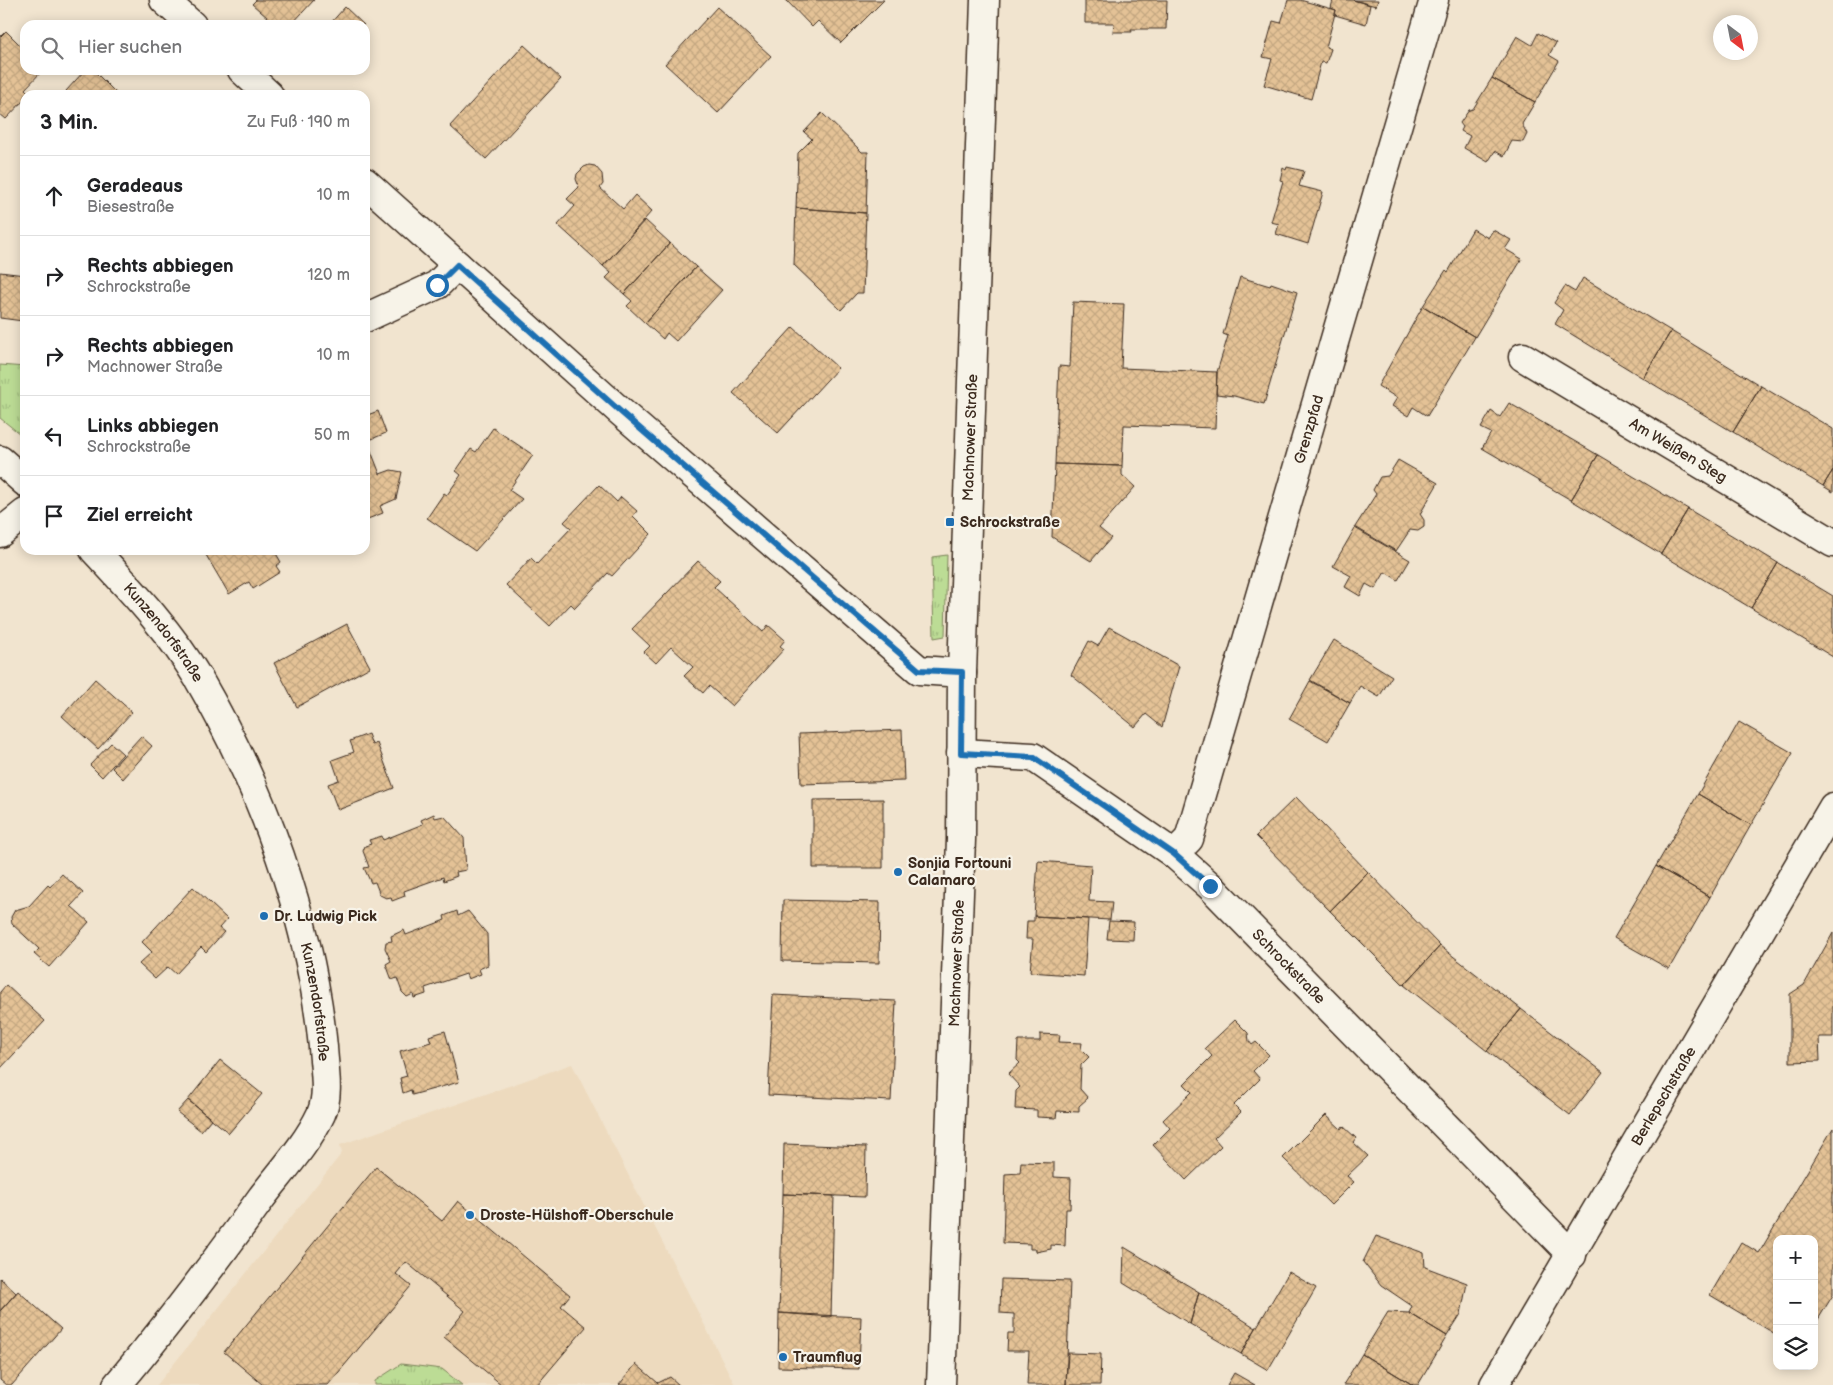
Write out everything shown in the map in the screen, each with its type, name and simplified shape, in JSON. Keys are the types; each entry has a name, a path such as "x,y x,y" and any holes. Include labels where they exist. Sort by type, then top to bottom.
{"street":[{"path":"164,0 186,20"},
{"name":"Machnower Straße","path":"941,1385 960,859 962,672 985,0"},
{"name":"Grenzpfad","path":"1174,854 1189,839 1434,0"},
{"path":"247,75 264,90"},
{"path":"370,187 629,419 919,670 962,672"},
{"path":"370,316 437,285 457,265"},
{"name":"Am Weißen Steg","path":"1523,357 1833,543"},
{"path":"0,460 20,478"},
{"path":"0,533 20,517"},
{"name":"Kunzendorfstraße","path":"99,555 142,602 197,677 246,771 288,879 319,1007 326,1083 322,1112 307,1137 221,1254 117,1385"},
{"name":"Schrockstraße","path":"961,753 1033,757 1174,854 1210,886 1572,1255"},
{"name":"Berlepschstraße","path":"1494,1385 1833,808"}],"shaded area":[{"name":"Droste-Hülshoff-Oberschule","path":"572,1064 735,1385 157,1385 342,1153 340,1145"}],"green space":[{"path":"0,365 20,367 20,434 0,418"},
{"path":"947,555 945,636 934,638 932,557"},
{"path":"401,1364 442,1369 462,1385 375,1385 375,1381"}],"building":[{"path":"256,0 314,0 296,20 270,20 252,4"},
{"path":"786,0 884,0 841,43 818,21 812,27"},
{"path":"1085,0 1167,0 1166,29 1131,29 1132,32 1113,32 1114,23 1085,23"},
{"path":"1288,0 1300,0 1336,10 1326,47 1331,49 1326,63 1321,62 1311,99 1264,85 1272,59 1263,57 1273,21 1281,23"},
{"path":"1333,0 1353,0 1370,5 1366,24 1335,15 1336,10 1331,8"},
{"path":"1353,0 1378,0 1376,6"},
{"path":"345,7 359,20 333,20"},
{"path":"717,7 771,56 718,113 665,64"},
{"path":"6,31 20,45 20,75 38,75 26,90 20,90 20,104 6,119 0,114 0,37"},
{"path":"1538,33 1556,43 1549,55 1559,61 1535,102 1492,78 1517,36 1532,45"},
{"path":"524,45 561,79 486,159 450,126"},
{"path":"80,75 98,75 113,90 67,90"},
{"path":"1492,78 1535,102 1522,124 1527,134 1523,142 1512,141 1504,156 1495,151 1488,162 1464,148 1470,136 1461,131 1463,127 1460,123 1469,110 1473,109"},
{"path":"822,113 862,152 868,152 866,213 796,208 798,153 812,139 804,132"},
{"path":"589,165 595,166 602,174 603,184 600,188 623,209 635,195 652,211 603,266 558,225 575,206 567,199 579,187 576,179 577,174"},
{"path":"1287,167 1304,171 1299,186 1323,192 1308,244 1276,234 1279,224 1271,222 1283,181 1280,180 1283,168 1286,170"},
{"path":"796,208 866,213 863,293 857,293 841,310 794,265"},
{"path":"645,220 670,243 624,294 606,278 611,273 603,266"},
{"path":"1473,229 1488,238 1493,230 1511,240 1505,249 1522,259 1475,337 1423,306 1446,270 1448,272"},
{"path":"670,243 696,267 645,323 627,306 632,301 624,294"},
{"path":"696,267 722,290 676,341 667,333 663,339 645,323"},
{"path":"0,272 20,274 20,321 0,318"},
{"path":"1240,277 1270,286 1271,283 1297,292 1264,404 1234,396 1216,394 1217,372 1228,336 1223,334"},
{"path":"1583,278 1671,331 1643,378 1555,324 1563,310 1554,303 1565,286 1575,292"},
{"path":"1073,302 1124,304 1121,368 1217,372 1215,428 1124,425 1122,466 1055,464 1059,366 1070,367"},
{"path":"1423,306 1475,337 1427,416 1413,407 1408,416 1392,406 1397,398 1378,386"},
{"path":"793,327 838,368 778,433 733,393"},
{"path":"1671,331 1761,386 1733,432 1643,378"},
{"path":"1761,386 1833,429 1833,470 1823,486 1733,432"},
{"path":"1509,403 1598,455 1571,500 1482,448 1491,433 1481,428 1491,411 1500,417"},
{"path":"378,411 386,433 370,440 370,414"},
{"path":"493,428 533,455 509,490 522,499 475,551 427,518 444,493 447,495 461,475 456,471 471,449 476,452"},
{"path":"370,449 380,474 391,470 402,472 396,499 380,506 383,513 370,518"},
{"path":"1598,455 1688,509 1661,554 1571,500"},
{"path":"1398,460 1438,483 1420,514 1424,520 1424,527 1418,531 1410,530 1396,551 1355,527 1376,494 1373,490 1380,477 1388,476"},
{"path":"1055,464 1122,466 1122,475 1135,487 1099,528 1111,538 1091,561 1052,537"},
{"path":"1833,470 1833,492 1823,486"},
{"path":"599,485 617,502 621,497 637,511 633,516 651,534 612,576 608,573 575,608 571,604 550,626 506,585 531,558 537,564 571,528 564,522"},
{"path":"1688,509 1778,563 1751,608 1661,554"},
{"path":"1355,528 1410,560 1398,580 1385,572 1375,589 1366,584 1360,596 1345,587 1351,576 1333,566"},
{"path":"206,555 277,555 281,562 276,566 280,572 253,589 249,582 229,594"},
{"path":"698,561 720,581 714,587 763,632 768,625 785,640 780,646 784,649 732,706 709,686 703,693 684,676 693,667 671,647 656,663 644,652 650,646 632,629"},
{"path":"1778,563 1833,596 1833,657 1751,608"},
{"path":"347,624 370,667 297,707 274,663"},
{"path":"1109,627 1179,666 1162,727 1146,714 1135,727 1071,675 1089,641 1098,646"},
{"path":"1334,640 1392,676 1379,697 1360,686 1350,703 1310,680"},
{"path":"95,679 132,712 98,749 62,716"},
{"path":"1310,681 1350,703 1328,741 1289,719"},
{"path":"1739,722 1793,753 1751,825 1698,794"},
{"path":"902,730 904,781 801,784 799,734"},
{"path":"368,734 372,745 377,743 394,788 338,810 328,784 339,780 332,760 354,752 350,741"},
{"path":"141,736 152,746 123,779 112,768"},
{"path":"111,743 123,754 102,777 90,765"},
{"path":"1698,794 1751,825 1710,897 1656,866"},
{"path":"1296,797 1368,872 1330,911 1256,836"},
{"path":"883,799 883,868 813,868 813,800"},
{"path":"434,814 435,818 444,816 464,838 466,870 456,872 457,876 444,881 443,877 404,891 405,896 392,901 391,897 386,898 380,895 375,882 371,883 364,868 369,867 363,851 365,846 371,844 369,840 382,836 383,840 423,824 421,820"},
{"path":"1038,861 1091,865 1089,901 1112,902 1110,920 1034,916"},
{"path":"1656,866 1710,897 1669,969 1614,938"},
{"path":"1368,872 1440,946 1404,985 1330,911"},
{"path":"62,874 83,893 71,906 89,922 49,967 34,954 39,949 12,924 11,917 15,910 29,906 48,885 50,887"},
{"path":"193,887 227,919 219,928 224,932 206,952 201,947 176,974 168,967 155,979 139,964 152,952 142,942"},
{"path":"783,900 880,902 879,963 782,961"},
{"path":"457,911 458,916 468,911 487,934 488,965 479,969 481,974 468,979 466,974 425,988 426,994 414,998 413,994 407,997 402,992 397,978 392,980 386,964 391,961 385,948 386,942 392,941 391,936 404,930 406,935 445,920 444,916"},
{"path":"1034,916 1088,919 1084,976 1030,972 1033,939 1026,939 1027,921 1034,921"},
{"path":"1109,921 1134,922 1133,940 1107,939"},
{"path":"1833,933 1833,1037 1819,1037 1820,1061 1790,1062 1790,994 1804,985"},
{"path":"1440,946 1521,1009 1487,1051 1404,985"},
{"path":"6,985 45,1021 0,1069 0,992"},
{"path":"773,995 896,1001 891,1101 768,1095"},
{"path":"1521,1009 1603,1072 1570,1115 1487,1051"},
{"path":"1235,1020 1248,1033 1249,1041 1252,1045 1256,1042 1269,1055 1253,1071 1260,1079 1234,1105 1241,1112 1214,1138 1221,1146 1186,1180 1153,1145 1170,1128 1163,1120 1192,1092 1184,1084 1212,1056 1205,1048"},
{"path":"445,1031 459,1082 412,1095 411,1090 403,1093 400,1078 407,1076 400,1051 431,1042 429,1036"},
{"path":"1040,1034 1060,1035 1059,1042 1082,1043 1081,1049 1089,1057 1081,1065 1080,1089 1088,1098 1079,1106 1079,1112 1057,1111 1056,1118 1037,1117 1037,1110 1015,1109 1016,1091 1020,1087 1008,1074 1020,1063 1017,1060 1018,1041 1040,1041"},
{"path":"220,1060 262,1094 229,1133 188,1100"},
{"path":"188,1100 211,1119 201,1131 177,1112"},
{"path":"1326,1115 1341,1129 1343,1126 1356,1138 1353,1142 1368,1156 1347,1176 1354,1182 1331,1205 1283,1158"},
{"path":"1833,1128 1833,1295 1818,1319 1818,1235 1773,1235 1773,1333 1710,1295 1741,1242 1759,1253"},
{"path":"784,1144 866,1147 865,1197 783,1194"},
{"path":"1021,1162 1054,1163 1054,1177 1071,1178 1070,1209 1066,1209 1065,1246 1051,1245 1051,1249 1036,1252 1036,1249 1030,1249 1030,1244 1003,1243 1005,1174 1020,1173"},
{"name":"Droste-Hülshoff-Oberschule","path":"376,1167 442,1221 458,1201 570,1295 561,1306 586,1327 537,1385 502,1385 444,1337 465,1311 406,1262 396,1274 411,1286 328,1385 263,1385 224,1352"},
{"path":"783,1194 834,1196 831,1317 779,1313"},
{"path":"1376,1236 1424,1253 1425,1267 1467,1283 1461,1314 1447,1336 1409,1313 1412,1306 1381,1285 1363,1262"},
{"path":"1124,1247 1199,1292 1190,1324 1123,1283"},
{"path":"1289,1272 1316,1288 1268,1370 1241,1354"},
{"path":"0,1278 16,1293 0,1311"},
{"path":"1001,1279 1070,1281 1066,1385 1027,1385 1029,1351 1007,1351 1008,1333 1014,1333 1014,1314 1000,1313"},
{"path":"18,1291 61,1329 12,1385 6,1385 0,1380 0,1311"},
{"path":"1199,1292 1256,1328 1241,1354 1190,1324"},
{"path":"1388,1312 1409,1313 1447,1336 1418,1385 1413,1385 1362,1354"},
{"path":"779,1313 861,1317 859,1369 778,1367"},
{"path":"1068,1353 1101,1354 1100,1385 1066,1385"},
{"path":"1362,1354 1413,1385 1343,1385"},
{"path":"636,1364 658,1383 670,1377 679,1385 619,1385"},
{"path":"1234,1373 1255,1385 1227,1385"}],"place":[{"name":"Schrockstraße","path":"950,522"},
{"name":"Sonjia Fortouni Calamaro","path":"898,872"},
{"name":"Dr. Ludwig Pick","path":"264,916"},
{"name":"Droste-Hülshoff-Oberschule","path":"470,1215"},
{"name":"Traumflug","path":"783,1357"}],"route":[{"path":"437,285 457,265 622,413 919,670 962,672 961,753 1033,757 1174,854 1210,886"}]}
